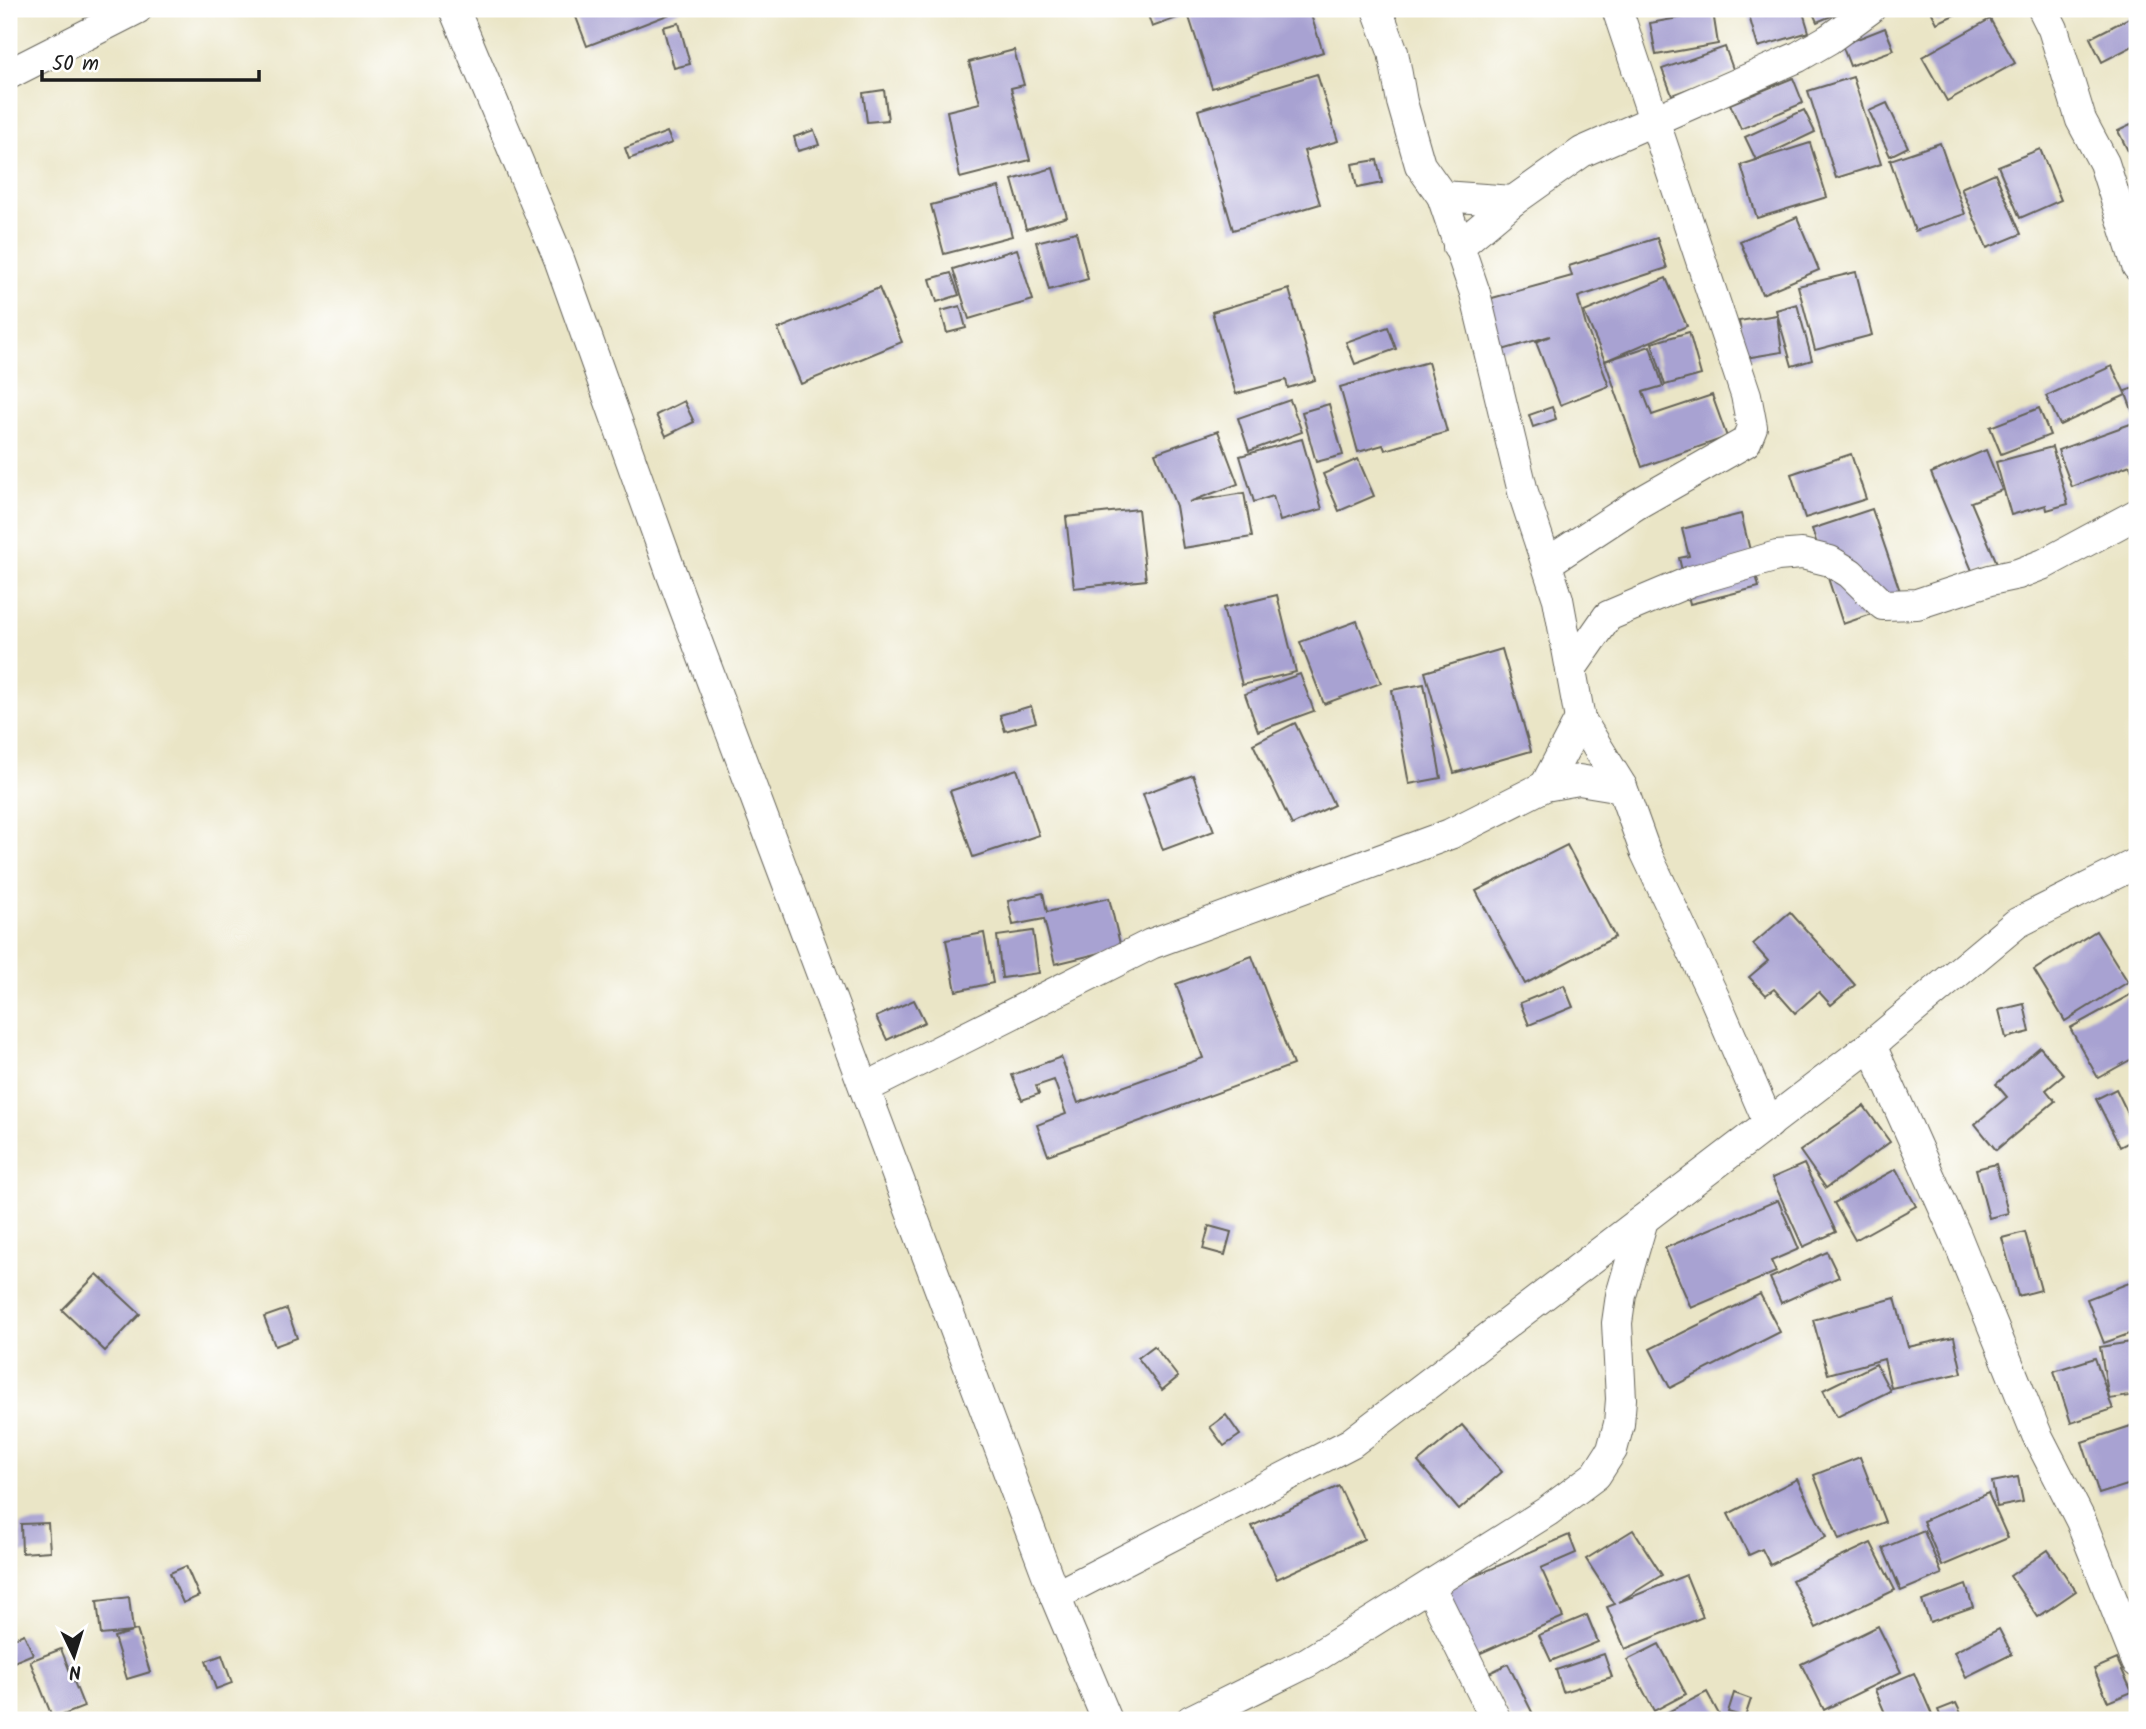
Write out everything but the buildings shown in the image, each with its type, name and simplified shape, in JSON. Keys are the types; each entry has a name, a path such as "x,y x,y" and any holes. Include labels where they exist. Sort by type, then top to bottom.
{"street":[{"path":"9,74 137,9"},
{"path":"454,9 559,259 677,588 867,1087 1055,1596 1107,1720"},
{"path":"1377,9 1393,52 1402,102 1420,165 1442,196 1481,317 1523,492 1558,599 1580,719 1622,786 1645,851 1715,999 1769,1124"},
{"path":"1547,563 1637,504 1746,442 1752,427 1746,395 1617,9"},
{"path":"1458,247 1513,201 1581,152 1798,57 1829,39 1870,9"},
{"path":"2043,9 2053,29 2081,120 2104,163 2137,266"},
{"path":"1442,196 1513,201"},
{"path":"1571,669 1608,616 1691,580 1777,556 1802,554 1838,565 1883,605 1917,604 2044,564 2137,514"},
{"path":"1558,599 1608,616"},
{"path":"1545,786 1580,719"},
{"path":"867,1087 1151,944 1450,834 1545,786 1579,780 1622,786"},
{"path":"1055,1596 1351,1443 1871,1045 2017,923 2137,863"},
{"path":"1871,1045 1955,1233 2037,1434 2081,1521 2137,1662"},
{"path":"1191,1720 1308,1662 1430,1587 1596,1475 1612,1450 1621,1399 1617,1323 1621,1295 1643,1220"},
{"path":"1430,1587 1496,1720"}]}
